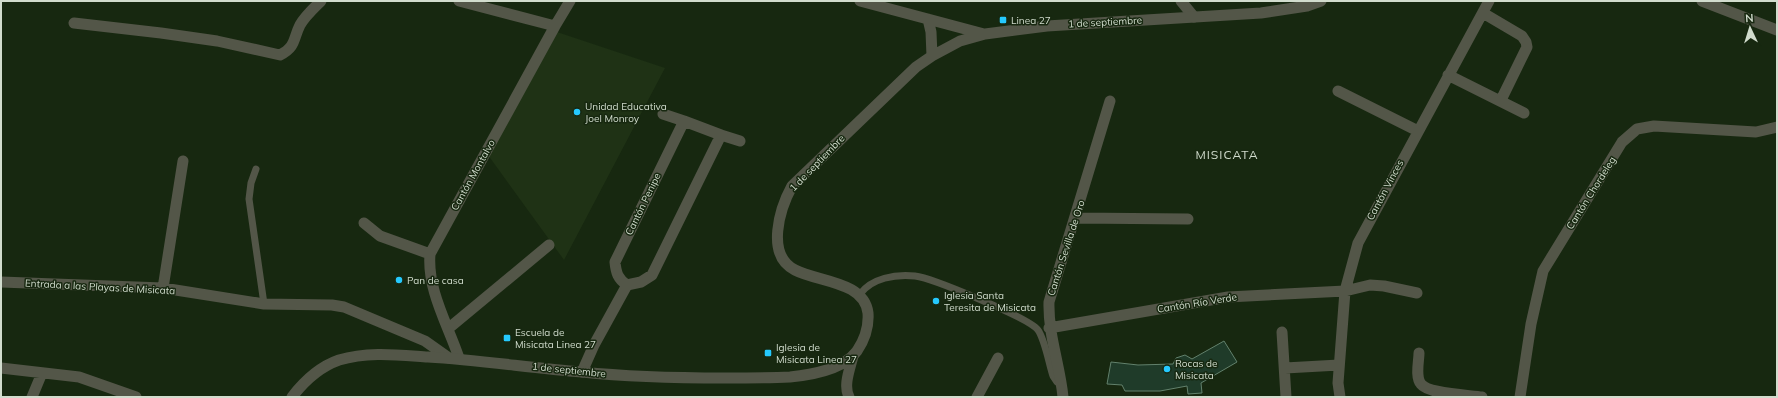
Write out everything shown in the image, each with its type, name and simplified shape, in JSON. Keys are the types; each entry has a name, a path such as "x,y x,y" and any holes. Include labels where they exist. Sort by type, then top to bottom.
{"street":[{"path":"74,23 161,32 217,41 280,54 289,50 294,42 300,25 321,1"},
{"path":"459,1 555,26"},
{"name":"Cantón Montalvo","path":"454,358 449,328 433,288 429,269 430,254 570,1"},
{"path":"860,1 985,34"},
{"path":"1181,1 1194,17"},
{"name":"1 de septiembre","path":"860,294 794,270 783,260 779,247 779,214 792,186 916,67 932,56 960,41 985,34 1047,26 1261,13 1289,5 1320,1"},
{"name":"Cantón Vinces","path":"1340,397 1338,383 1345,291 1358,243 1489,1"},
{"path":"1702,1 1777,30"},
{"path":"1483,13 1522,36 1528,47 1501,100"},
{"path":"928,19 931,32 932,56"},
{"path":"1448,75 1501,100 1524,113"},
{"path":"1338,91 1418,131"},
{"name":"Cantón Sevilla de Oro","path":"1062,397 1062,385 1049,328 1049,302 1076,218 1110,101"},
{"path":"663,114 740,141"},
{"name":"Cantón Penipe","path":"627,285 620,280 616,272 615,262 684,122"},
{"name":"Cantón Chordeleg","path":"1520,397 1531,324 1543,271 1622,142 1637,129 1654,126 1756,132 1777,127"},
{"path":"582,372 594,345 627,285 641,282 652,275 721,135"},
{"path":"163,288 183,161"},
{"path":"1076,218 1188,219"},
{"path":"364,223 380,236 430,254"},
{"path":"449,328 549,245"},
{"name":"Entrada a las Playas de Misicata","path":"1,282 163,288 264,304 332,305 344,308 425,340 454,358"},
{"name":"Cantón Río Verde","path":"1049,328 1228,297 1345,291 1370,285 1384,286 1417,293"},
{"path":"849,397 846,391 853,356 865,336 869,320 867,306 860,294"},
{"path":"1282,332 1286,397"},
{"path":"1419,353 1418,378 1420,384 1425,388 1438,392 1482,397"},
{"name":"1 de septiembre","path":"292,397 304,381 321,369 352,357 378,354 454,358 582,372 665,378 791,377 822,371 853,356"},
{"path":"977,397 998,358"},
{"path":"1285,368 1339,365"},
{"path":"1,368 79,378 116,393 136,397"},
{"path":"32,397 42,373"}],"lane":[{"path":"256,169 251,183 249,199 264,304"},
{"path":"860,294 865,288 876,280 890,277 916,276 987,302 1025,321 1038,330 1053,376 1057,382 1062,385"}],"shaded area":[{"name":"Unidad Educativa Joel Monroy","path":"557,32 665,68 564,260 488,155"}],"building":[{"name":"Rocas de Misicata","path":"1224,341 1237,362 1201,383 1202,393 1188,394 1187,386 1160,391 1125,391 1122,385 1107,384 1111,362 1138,365 1173,364 1176,358 1185,355 1192,359"}],"place":[{"name":"Linea 27","path":"1003,20"},
{"name":"Unidad Educativa Joel Monroy","path":"577,112"},
{"name":"Pan de casa","path":"399,280"},
{"name":"Iglesia Santa Teresita de Misicata","path":"936,301"},
{"name":"Escuela de Misicata Linea 27","path":"507,338"},
{"name":"Iglesia de Misicata Linea 27","path":"768,353"},
{"name":"Rocas de Misicata","path":"1167,369"}],"district":[{"name":"MISICATA","path":"1227,154"}]}
